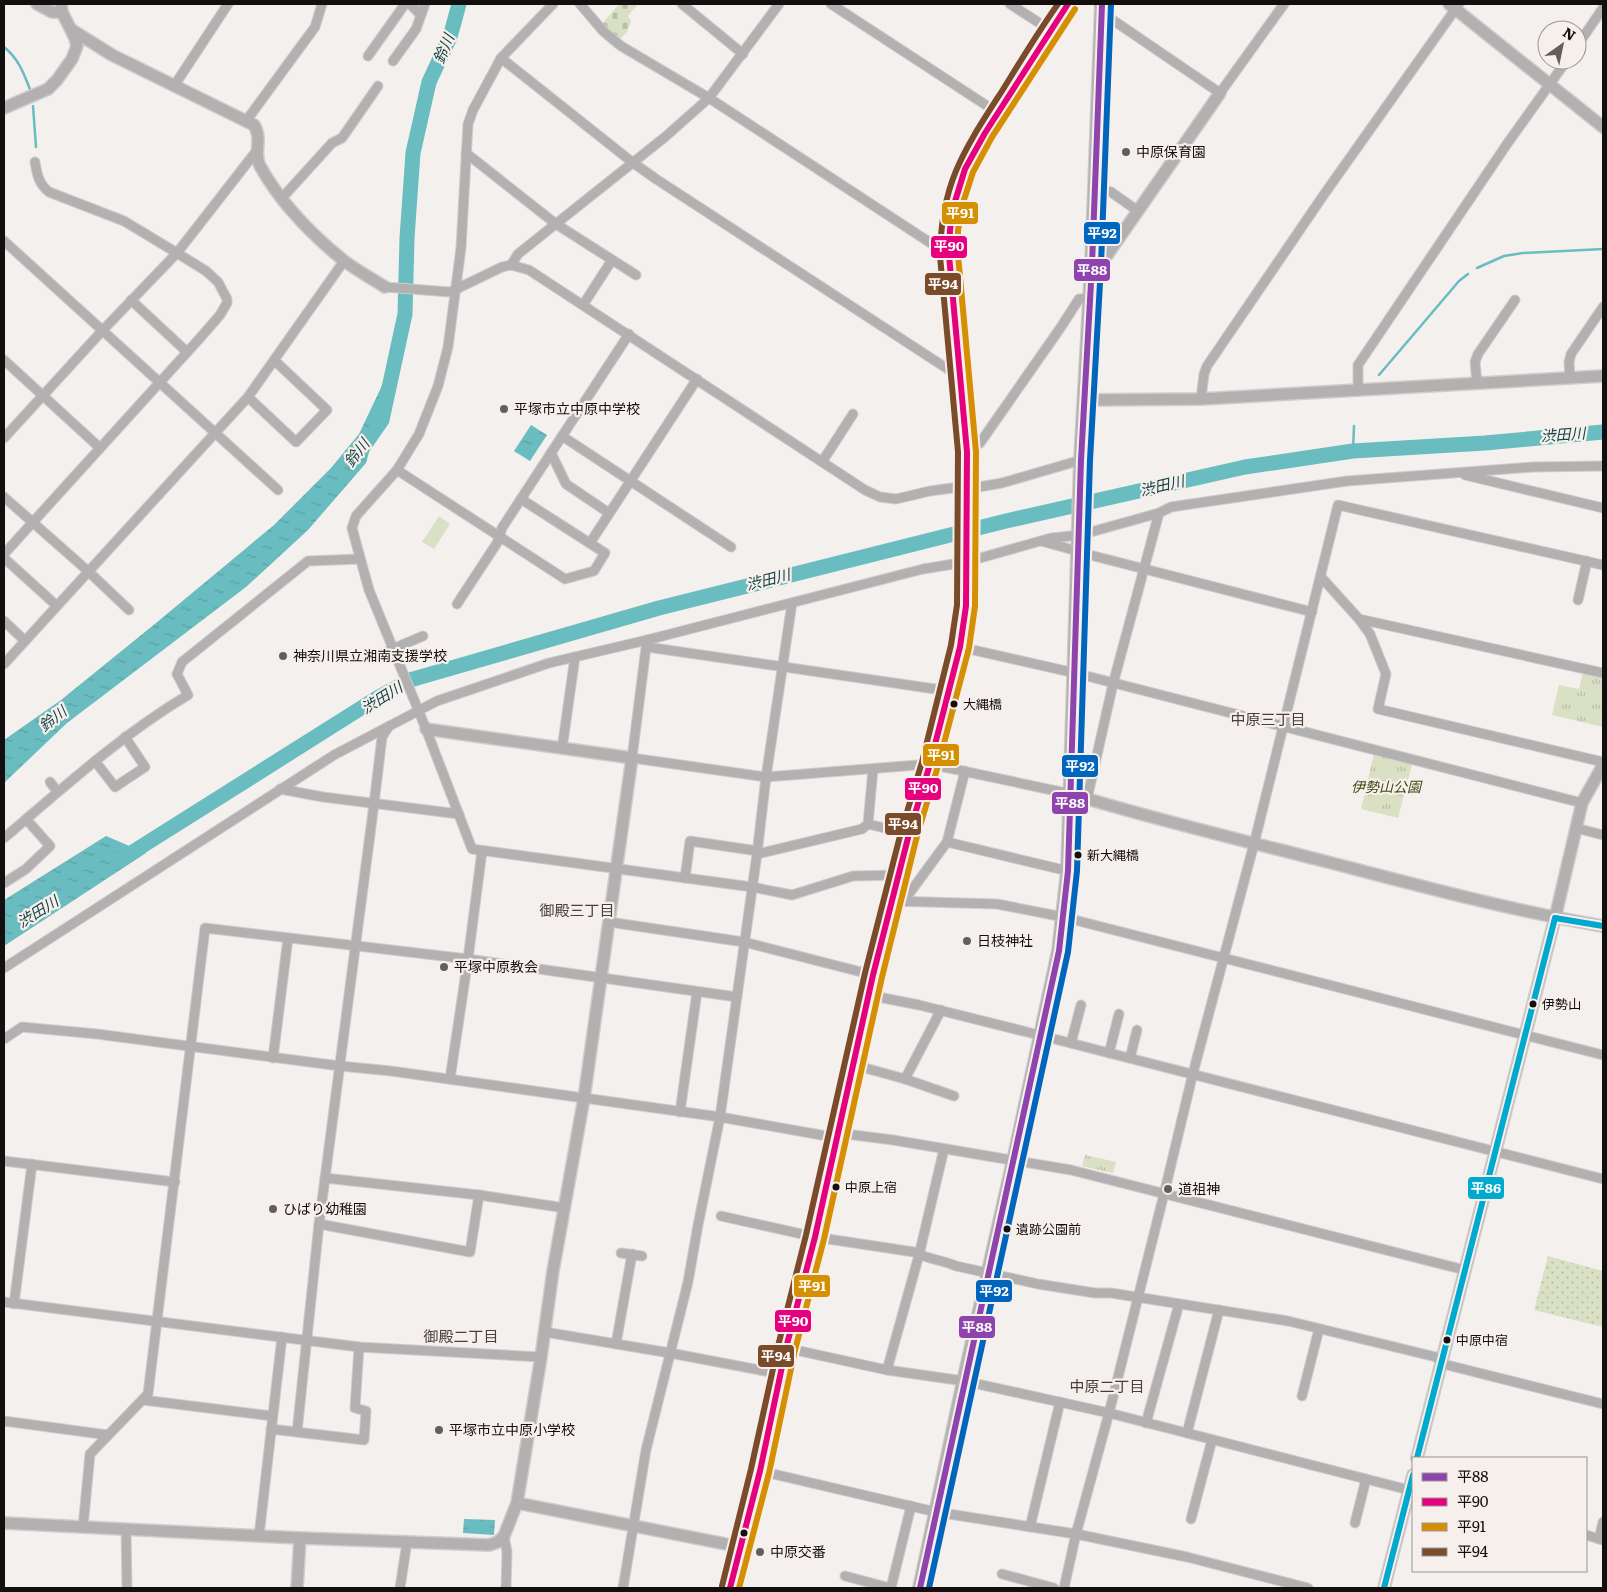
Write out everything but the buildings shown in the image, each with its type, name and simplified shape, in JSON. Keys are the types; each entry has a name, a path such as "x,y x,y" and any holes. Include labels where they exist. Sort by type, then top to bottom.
{"main road":[{"path":"920,1588 1059,951 1063,917 1068,871 1081,463 1086,400 1096,187 1101,8"}],"street":[{"path":"4,108 42,92 57,80 72,59 77,46 72,30 61,8 52,12 37,4"},
{"path":"174,86 228,4"},
{"path":"246,121 315,27 322,4"},
{"path":"368,56 405,4"},
{"path":"410,4 421,15"},
{"path":"393,61 416,29 425,4"},
{"path":"553,4 501,58 473,110 468,124 460,248 453,292 448,347 438,386 420,434 398,470 356,516 352,528 369,590 426,729 472,849 752,887 792,895 853,876 899,875"},
{"path":"580,4 602,32 621,46 709,98 949,255"},
{"path":"682,4 743,54"},
{"path":"512,265 518,254 665,136 709,98 779,4"},
{"path":"832,4 998,113"},
{"path":"1010,4 1050,30"},
{"path":"730,1588 760,1471 786,1348 815,1237 868,995 897,902 899,875 909,834 930,764 960,647 966,606 967,452 948,239 952,210 958,187 972,153 1068,4"},
{"path":"1092,265 1103,261 1284,4"},
{"path":"1201,399 1204,374 1208,366 1455,6 1603,127"},
{"path":"1101,8 1220,94"},
{"path":"1587,31 1603,8"},
{"path":"72,30 112,55 254,126 259,133 259,164 301,222 344,261 385,287 453,292 502,267 512,265 529,270 630,334 865,490 880,497 896,499 930,492 967,489 1002,483 1081,463"},
{"path":"501,58 632,162 960,378"},
{"path":"1358,390 1358,365 1507,144 1561,70"},
{"path":"282,198 332,143 342,138 378,86"},
{"path":"4,438 177,252 258,149"},
{"path":"466,153 556,224 636,275"},
{"path":"34,162 37,176 42,186 49,192 124,221 177,252 218,282 227,299 227,303 220,315 4,556 57,606"},
{"path":"1096,187 1111,192 1138,211"},
{"path":"4,241 278,490"},
{"path":"583,305 612,260"},
{"path":"4,664 248,397 344,261"},
{"path":"967,452 980,443 1061,328 1079,299 1090,298"},
{"path":"131,300 187,352"},
{"path":"1477,383 1475,362 1478,354 1515,300"},
{"path":"1570,378 1569,362 1571,354 1603,307"},
{"path":"457,604 497,543 502,528 630,334"},
{"path":"4,360 100,448"},
{"path":"248,397 296,442 326,410 274,360"},
{"path":"1086,400 1201,399 1603,376"},
{"path":"590,543 697,379"},
{"path":"822,462 853,414"},
{"path":"562,436 731,547"},
{"path":"551,453 566,484 609,514"},
{"path":"4,968 334,755 437,701 549,663 647,644 792,603 923,569 1159,513 1171,508 1347,481 1532,467 1603,466"},
{"path":"398,470 565,579 594,571 605,553 521,499"},
{"path":"1454,473 1603,508"},
{"path":"4,497 129,610"},
{"path":"1064,1588 1193,1073 1254,844 1338,505 1603,565"},
{"path":"1087,799 1113,684 1159,513"},
{"path":"1041,541 1070,549"},
{"path":"1090,555 1312,612"},
{"path":"4,838 95,760 156,714 188,695 177,674 182,662 308,561 359,559"},
{"path":"1578,600 1587,561"},
{"path":"1321,577 1370,634 1386,674 1378,709 1603,763 1582,803 1555,918 1417,1457"},
{"path":"623,1588 646,1450 688,1282 720,1117 758,853 766,777 792,603"},
{"path":"1359,619 1603,673"},
{"path":"4,621 25,641"},
{"path":"376,656 423,636"},
{"path":"647,644 949,691"},
{"path":"4,1523 489,1546 498,1542 504,1536 516,1503 584,1098 647,644"},
{"path":"960,647 1075,673 1582,803"},
{"path":"562,748 575,657"},
{"path":"297,1432 319,1224 382,737 389,726"},
{"path":"426,729 766,777 930,764 1071,794 1254,844 1555,918 1603,926"},
{"path":"95,760 115,787 145,767 125,737"},
{"path":"685,878 690,841 758,853 862,830 868,824 873,769"},
{"path":"897,902 948,842 965,771"},
{"path":"50,782 57,791"},
{"path":"280,790 459,814"},
{"path":"4,883 26,870 50,846 26,819"},
{"path":"868,824 909,834"},
{"path":"1576,828 1603,835"},
{"path":"948,842 1068,871"},
{"path":"450,1079 482,851"},
{"path":"897,902 997,904 1063,917 1603,1055"},
{"path":"609,922 744,942 873,975"},
{"path":"83,1527 90,1454 148,1394 205,928 356,945 737,997"},
{"path":"273,1058 288,938"},
{"path":"680,1112 697,992"},
{"path":"868,995 941,1010 1193,1073 1603,1179"},
{"path":"1072,1043 1081,1005"},
{"path":"905,1079 941,1010"},
{"path":"1109,1053 1119,1014"},
{"path":"4,1039 22,1027 97,1034 191,1048 450,1079 1014,1160 1071,1170 1465,1270"},
{"path":"1130,1058 1136,1030"},
{"path":"854,1064 954,1096"},
{"path":"887,1370 919,1255 944,1149"},
{"path":"4,1161 175,1182"},
{"path":"14,1304 32,1164"},
{"path":"325,1178 565,1208"},
{"path":"319,1224 470,1252 479,1196"},
{"path":"721,1216 815,1237 914,1252 919,1255 988,1273 1038,1284 1095,1294 1111,1293 1288,1321 1436,1357 1442,1362 1603,1404"},
{"path":"621,1253 642,1256"},
{"path":"616,1344 632,1254"},
{"path":"4,1302 359,1347 541,1357"},
{"path":"1146,1423 1179,1304"},
{"path":"1187,1433 1219,1310"},
{"path":"1302,1396 1319,1329"},
{"path":"545,1332 781,1374"},
{"path":"259,1536 282,1337"},
{"path":"271,1429 364,1440 366,1411 355,1408 359,1347"},
{"path":"786,1348 887,1370 964,1381 1109,1412 1411,1491 1384,1588"},
{"path":"143,1400 272,1416"},
{"path":"1030,1527 1060,1402"},
{"path":"4,1421 108,1435"},
{"path":"1191,1518 1212,1440"},
{"path":"760,1471 936,1512 1076,1534 1187,1557 1308,1588"},
{"path":"1355,1523 1366,1479"},
{"path":"516,1503 741,1547"},
{"path":"845,1576 891,1588 911,1506"},
{"path":"1587,1535 1601,1539 1603,1522"},
{"path":"126,1529 128,1588"},
{"path":"504,1536 507,1552 506,1588"},
{"path":"297,1588 300,1538"},
{"path":"400,1588 406,1542"},
{"path":"1002,1574 1054,1588"}],"green space":[{"path":"619,4 638,4 628,16 631,21 627,32 619,40 602,24"},
{"path":"439,516 450,524 434,549 422,542"},
{"path":"1583,672 1603,677 1603,727 1552,715 1559,685 1579,689"},
{"name":"伊勢山公園","path":"1374,754 1409,762 1412,765 1398,818 1361,809"},
{"path":"1085,1155 1116,1162 1113,1173 1082,1166"},
{"path":"1548,1256 1603,1271 1603,1327 1534,1310"}],"water":[{"path":"395,358 366,463 308,530 246,587 67,723 4,783 4,740 61,700 274,525 331,468 359,434"},
{"path":"531,425 547,435 530,461 514,451"},
{"path":"106,836 146,853 4,946 4,900"},
{"path":"464,1519 495,1520 494,1535 463,1533"}],"waterway":[{"name":"鈴川","path":"455,4 456,15"},
{"name":"鈴川","path":"364,446 382,420 405,314 407,238 413,153 429,82 450,37 459,4"},
{"path":"4,47 17,62 31,92"},
{"path":"33,106 36,147"},
{"path":"1477,268 1504,256 1523,253 1603,249"},
{"path":"1379,375 1459,281 1468,274"},
{"path":"1353,451 1354,426"},
{"name":"渋田川","path":"120,860 377,698 410,680 659,608 1006,521 1245,467 1353,451 1485,443 1603,432"}],"transit line":[{"name":"平94","path":"722,1586 806,1235 865,973 901,832 922,762 951,645 957,605 958,452 940,256 941,230 945,208 957,168 976,131 1058,4"},
{"name":"平90","path":"730,1588 760,1471 786,1348 815,1237 873,975 960,647 966,606 967,452 949,255 953,208 965,169 985,133 1068,4"},
{"name":"平88","path":"920,1588 1059,951 1068,871 1081,460 1092,265 1102,4"},
{"name":"平92","path":"929,1588 1068,952 1077,871 1090,460 1101,265 1111,4"},
{"name":"平91","path":"739,1588 769,1473 795,1350 824,1239 882,977 917,836 938,766 969,648 975,606 976,452 958,255 958,231 961,209 973,172 992,137 1075,9"},
{"name":"平86","path":"1555,918 1603,926"},
{"name":"平86","path":"1417,1457 1555,918"},
{"name":"平86","path":"1384,1588 1412,1479"}],"place":[{"name":"中原保育園","path":"1126,152"},
{"name":"平塚市立中原中学校","path":"504,409"},
{"name":"神奈川県立湘南支援学校","path":"283,656"},
{"name":"大縄橋","path":"954,704"},
{"name":"新大縄橋","path":"1078,855"},
{"name":"日枝神社","path":"967,941"},
{"name":"平塚中原教会","path":"444,967"},
{"name":"伊勢山","path":"1533,1004"},
{"name":"中原上宿","path":"836,1187"},
{"name":"道祖神","path":"1168,1189"},
{"name":"ひばり幼稚園","path":"273,1209"},
{"name":"遺跡公園前","path":"1007,1229"},
{"name":"中原中宿","path":"1447,1340"},
{"name":"平塚市立中原小学校","path":"439,1430"},
{"name":"中原交番","path":"760,1552"}],"district":[{"name":"中原三丁目","path":"1268,720"},
{"name":"御殿三丁目","path":"577,911"},
{"name":"御殿二丁目","path":"461,1337"},
{"name":"中原二丁目","path":"1107,1387"}]}
